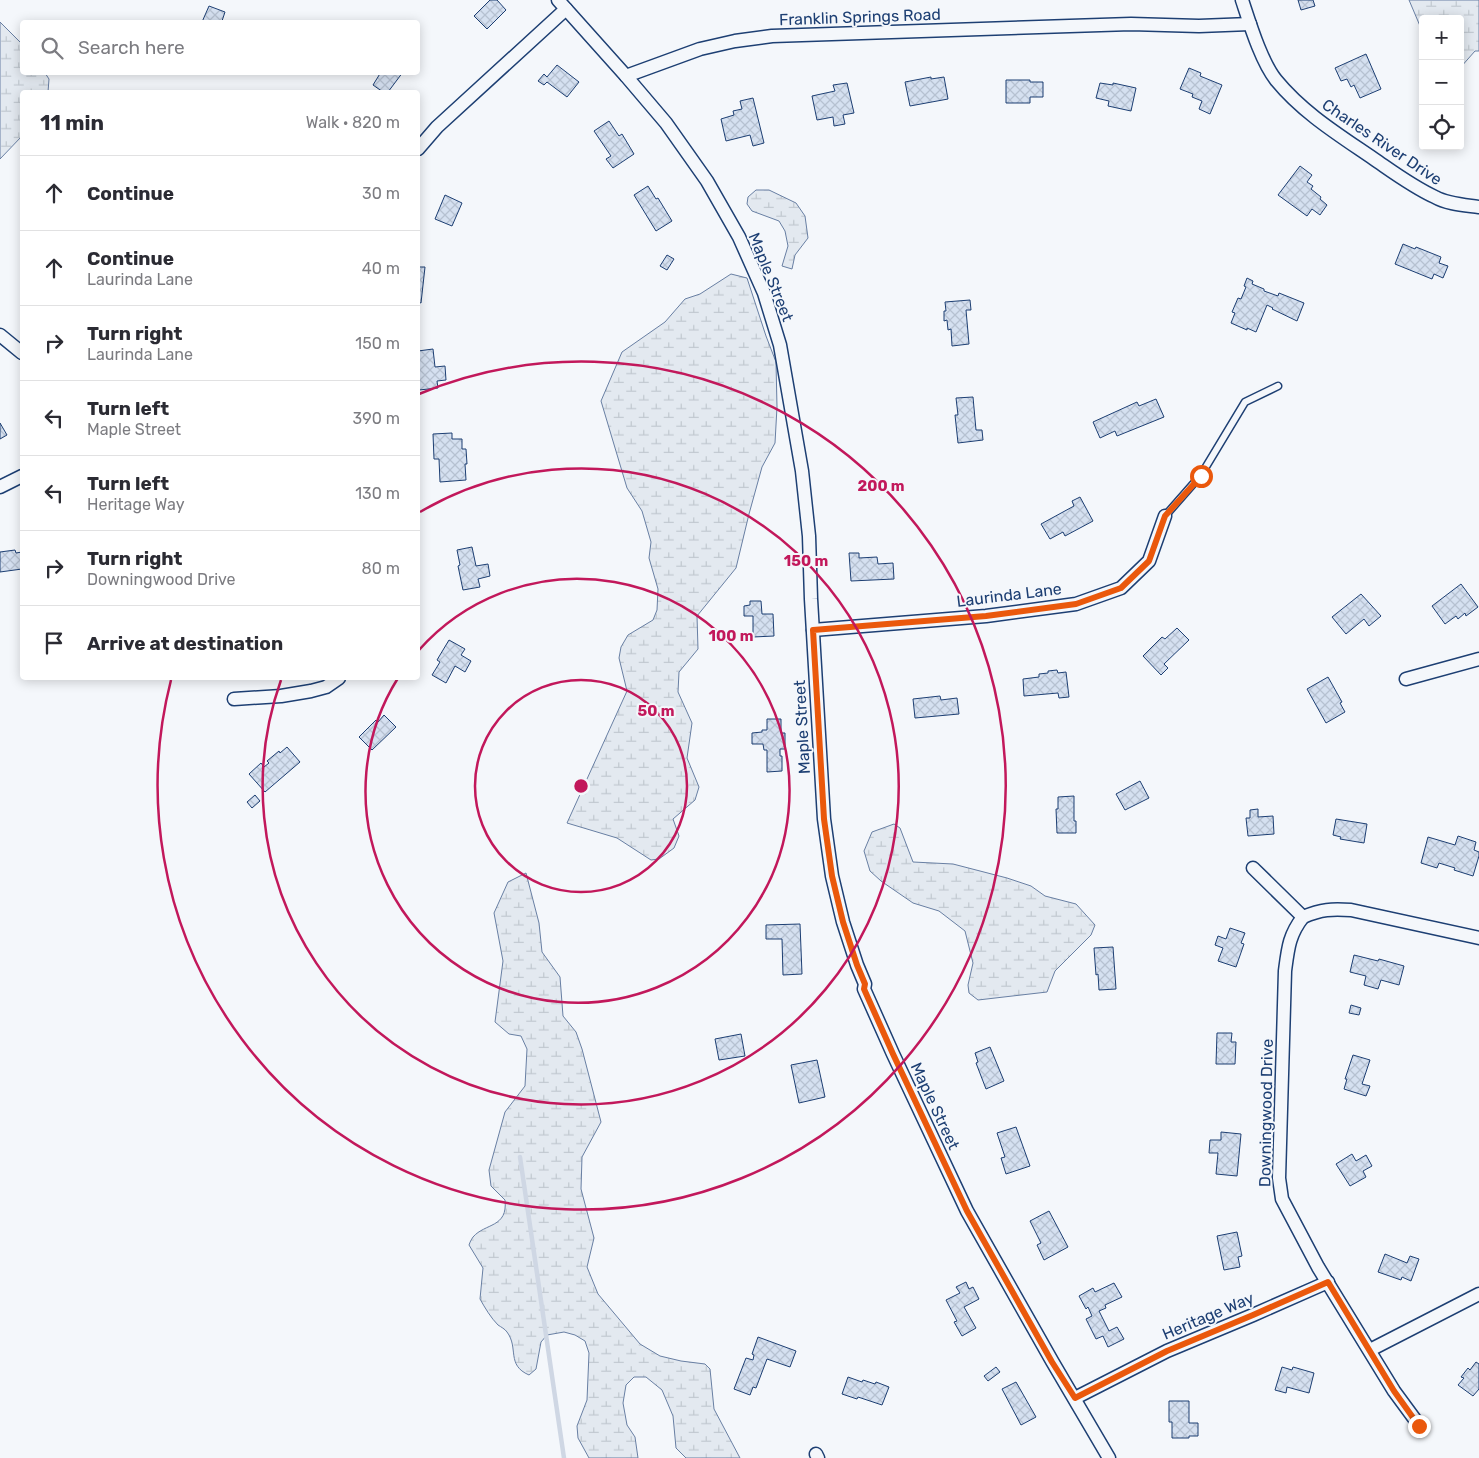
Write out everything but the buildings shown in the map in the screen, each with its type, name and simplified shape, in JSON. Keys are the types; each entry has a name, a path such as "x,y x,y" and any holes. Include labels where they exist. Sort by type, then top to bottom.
{"street":[{"name":"Charles River Drive","path":"1242,0 1250,24 1275,79 1322,124 1402,178 1436,198 1479,207"},
{"name":"Maple Street","path":"562,4 666,123 707,181 739,237 764,293 780,346 802,472 809,536 824,819 832,876 846,930 865,984 864,989 967,1211 1052,1362 1109,1458"},
{"path":"420,147 437,127 562,4"},
{"name":"Franklin Springs Road","path":"626,76 700,49 735,41 772,36 1131,24 1199,26 1250,24"},
{"path":"0,335 20,351"},
{"path":"0,487 20,477"},
{"name":"Laurinda Lane","path":"813,630 986,616 1076,604 1121,588 1149,561 1165,516"},
{"path":"1406,680 1479,658"},
{"path":"234,699 281,696 311,691 326,687 336,680"},
{"path":"1253,868 1303,917 1318,911 1332,909 1351,910 1479,938"},
{"name":"Downingwood Drive","path":"1303,917 1294,929 1288,947 1285,971 1279,1178 1282,1199 1318,1267 1394,1391 1419,1426"},
{"name":"Heritage Way","path":"1075,1398 1167,1351 1328,1282"},
{"path":"1370,1350 1479,1294"}],"lane":[{"path":"1165,516 1201,476 1245,402 1278,386"}],"green space":[{"path":"1409,0 1479,0 1479,51 1475,51 1464,63 1464,15 1419,15 1419,24"},
{"path":"0,22 20,42 20,75 46,75 49,79 48,90 20,90 20,138 0,159"},
{"path":"756,190 769,190 796,203 805,216 808,238 795,255 792,269 782,266 788,246 785,231 779,221 752,211 747,204 748,197"},
{"path":"731,274 747,278 776,362 777,407 775,443 762,467 736,568 697,616 698,649 679,672 678,692 692,723 687,758 699,787 695,800 673,819 679,836 674,848 659,859 651,860 617,838 567,823 627,691 619,658 621,647 628,635 653,620 657,610 658,589 649,558 651,542 642,511 627,488 601,401 622,352 665,322 685,299 700,294"},
{"path":"894,824 900,828 913,862 953,864 1007,878 1031,886 1045,896 1076,904 1095,925 1091,935 1055,971 1047,992 978,1000 969,993 968,985 973,963 965,931 939,911 913,903 870,871 864,851 872,832"},
{"path":"526,873 539,923 542,952 560,977 563,1016 576,1032 601,1122 582,1157 581,1189 594,1238 587,1267 598,1294 640,1344 660,1356 705,1364 710,1369 714,1409 740,1458 686,1458 676,1448 673,1416 662,1390 646,1377 634,1377 626,1385 623,1403 627,1425 635,1437 638,1458 589,1458 578,1438 577,1426 587,1400 589,1353 585,1341 575,1335 564,1332 547,1335 541,1342 536,1369 529,1375 522,1371 515,1361 512,1344 506,1331 493,1319 480,1299 483,1268 469,1245 473,1237 495,1224 503,1216 505,1200 491,1186 489,1170 505,1112 525,1086 527,1049 521,1036 509,1034 495,1022 503,961 494,913 508,882"}],"waterway":[{"path":"520,1157 564,1458"}],"route":[{"path":"1201,476 1165,516 1149,561 1121,588 1076,604 986,616 813,630 824,819 832,876 843,922 865,984 864,989 893,1054 967,1211 1052,1362 1075,1398 1167,1351 1328,1282 1394,1391 1419,1426"}]}
